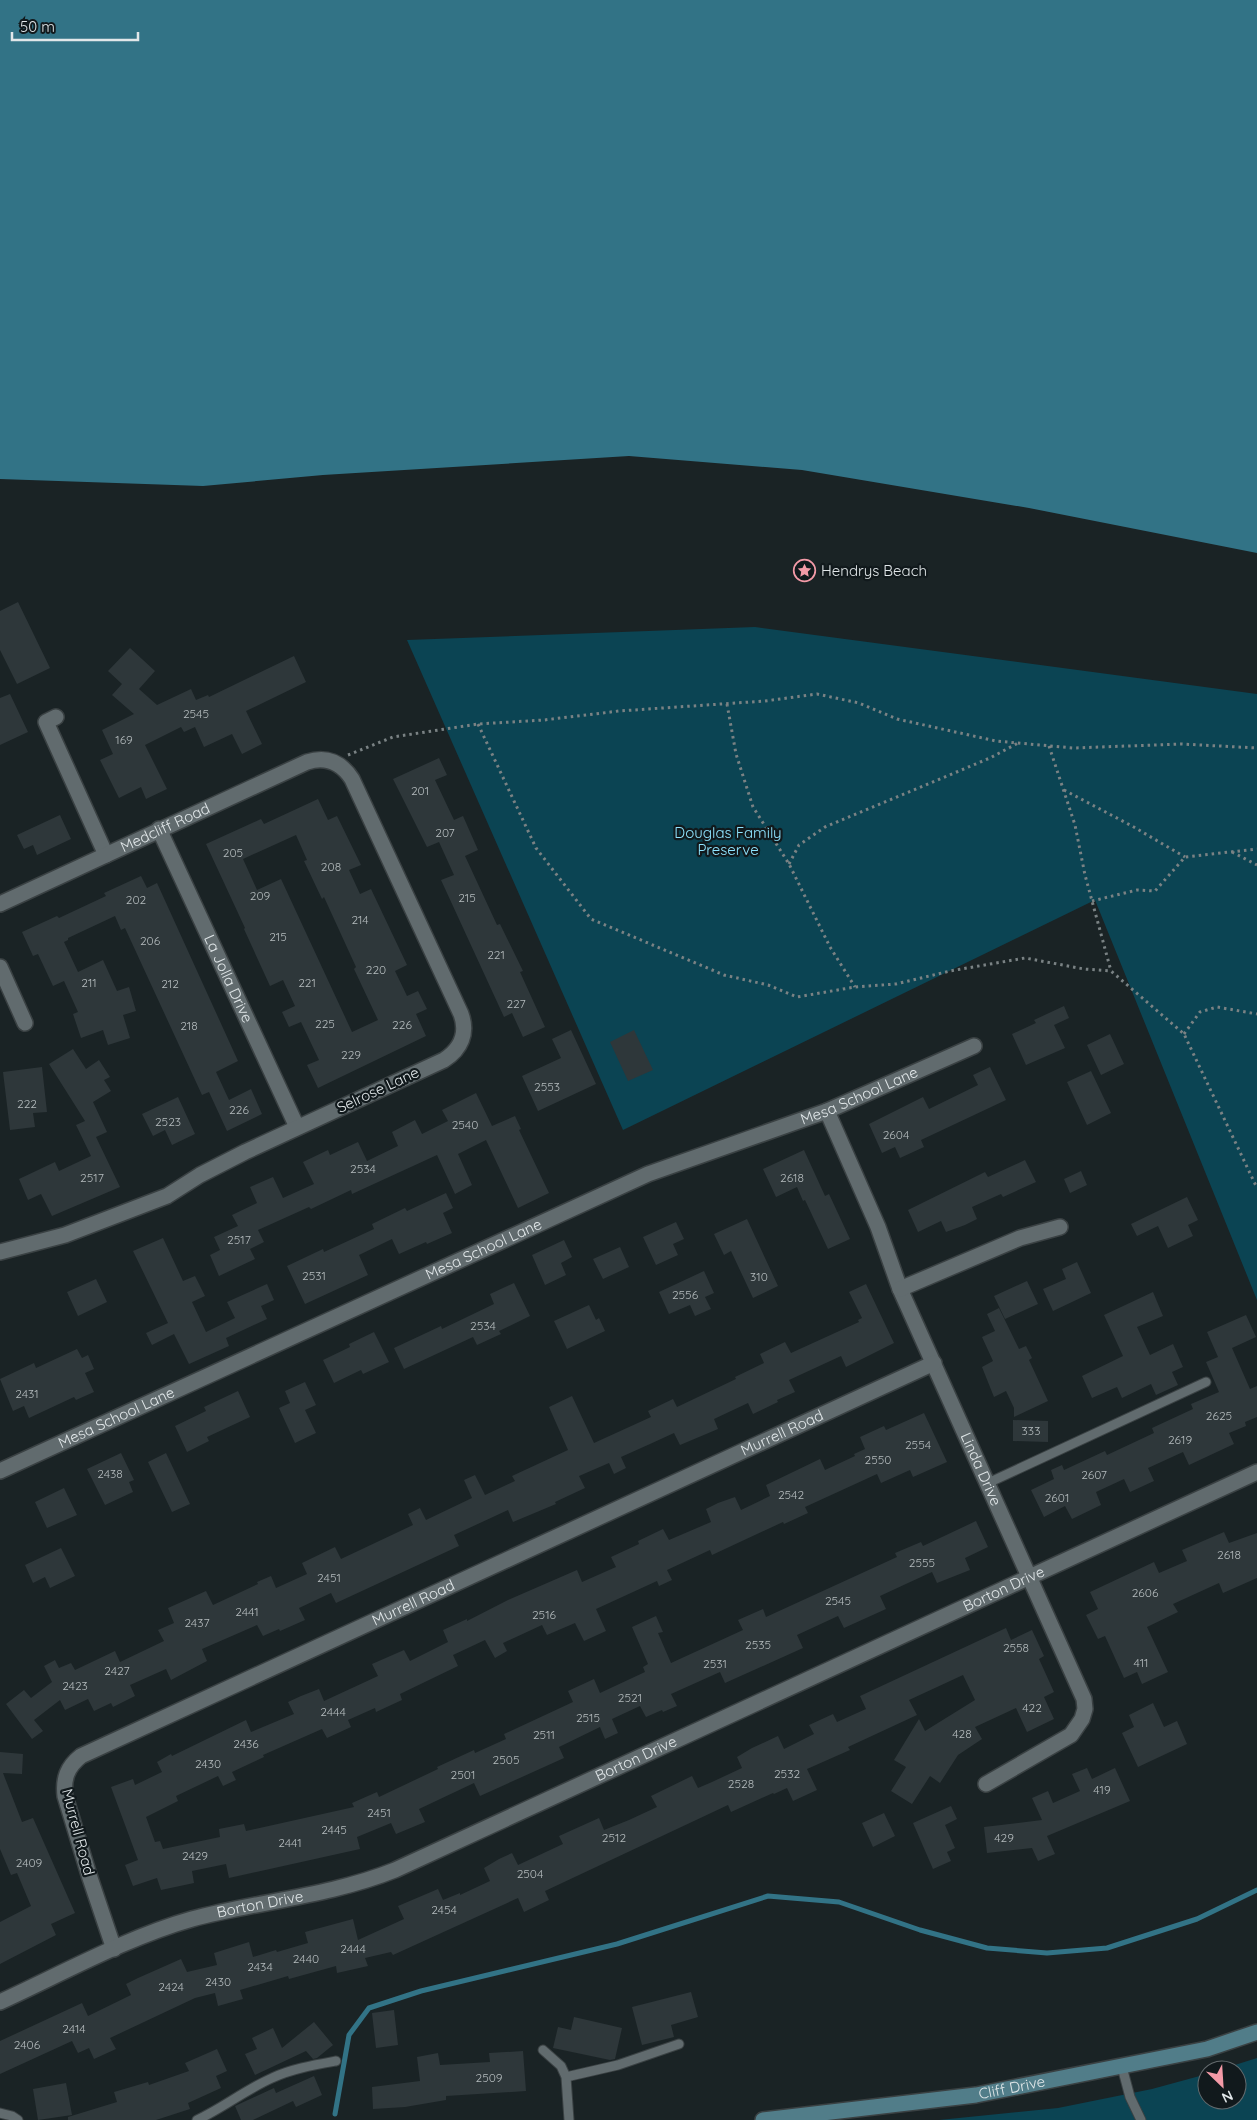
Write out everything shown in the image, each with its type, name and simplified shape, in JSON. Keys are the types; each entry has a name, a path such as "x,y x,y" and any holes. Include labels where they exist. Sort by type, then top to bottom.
{"main road":[{"name":"Cliff Drive","path":"763,2120 976,2094 1207,2049 1257,2032"}],"street":[{"path":"56,717 46,722 106,855"},
{"name":"Medcliff Road","path":"0,904 306,762 315,759 332,761"},
{"name":"Selrose Lane","path":"0,1252 65,1235 167,1196 200,1175 444,1060 458,1048 464,1032 461,1014 352,779 340,765 332,761"},
{"name":"La Jolla Drive","path":"160,830 297,1128"},
{"path":"0,967 25,1023"},
{"name":"Mesa School Lane","path":"0,1470 648,1174 827,1111 974,1046"},
{"name":"Linda Drive","path":"827,1111 878,1227 900,1289 1082,1689 1085,1709 1078,1728 1071,1735 986,1784"},
{"path":"900,1289 1020,1238 1060,1227"},
{"name":"Murrell Road","path":"114,1949 65,1796 64,1786 68,1769 81,1756 934,1363"},
{"name":"Borton Drive","path":"0,2002 153,1932 191,1920 336,1890 366,1882 395,1870 1257,1472"}],"lane":[{"path":"988,1483 1206,1382"},
{"path":"566,2077 618,2065 679,2044"},
{"path":"543,2050 561,2066 566,2077 569,2120"},
{"path":"197,2120 273,2077 315,2064 336,2061"},
{"path":"1122,2067 1130,2097 1141,2120"},
{"path":"0,2113 12,2116 18,2120"}],"path":[{"path":"332,761 394,737 478,724 544,720 618,711 727,704 817,694 859,703 897,719 996,741 1073,748 1182,744 1257,748"},
{"path":"727,704 736,754 753,807 789,864 830,947 855,987"},
{"path":"478,724 536,848 591,919 724,975 768,985 797,997 855,987 896,984 950,971 1025,958 1084,969 1111,971"},
{"path":"789,864 799,845 825,827 990,758 1018,742"},
{"path":"1049,745 1075,825 1111,971 1184,1034 1257,1188"},
{"path":"1063,790 1132,826 1185,858 1257,849"},
{"path":"1231,852 1257,865"},
{"path":"1092,900 1137,890 1154,891 1185,858"},
{"path":"1184,1034 1200,1012 1217,1007 1257,1014"}],"green space":[{"name":"Douglas Family Preserve","path":"755,627 1257,694 1257,1300 1095,900 623,1130 407,640"},
{"path":"1257,2058 1257,2120 939,2120 1058,2108 1152,2089 1197,2077 1197,2110 1247,2110 1247,2061"}],"shaded area":[{"path":"0,0 1257,0 1257,553 1029,508 802,470 629,456 323,475 203,486 0,479"}],"building":[{"path":"18,602 50,668 17,684 0,650 0,611"},
{"path":"130,648 155,671 139,689 157,705 191,689 196,700 208,695 209,697 294,656 306,682 246,711 262,744 242,754 232,734 204,747 195,727 184,732 181,727 145,745 167,789 146,799 141,787 119,798 100,760 113,754 102,730 134,714 112,695 122,684 108,671"},
{"path":"10,694 28,732 0,745 0,698"},
{"path":"439,758 447,775 435,780 454,820 463,816 478,850 465,856 497,925 500,924 523,971 520,972 545,1027 523,1037 512,1013 504,1017 441,880 454,875 439,842 427,847 393,779"},
{"path":"318,799 328,820 337,816 361,865 349,870 360,894 371,889 407,965 395,971 407,996 418,991 427,1009 416,1014 426,1036 318,1088 307,1065 319,1060 301,1022 289,1027 282,1012 295,1006 283,980 270,986 206,844 261,819 264,824","holes":["296,835 307,860 304,861 322,899 324,897 378,1020 352,1032 281,879 257,890 243,859"]},
{"path":"60,815 71,839 37,855 33,845 24,849 17,835"},
{"path":"141,876 147,888 157,883 238,1061 216,1072 229,1100 251,1089 262,1114 227,1131 209,1092 202,1095 125,928 121,930 115,916 68,938 64,942 78,972 103,960 117,991 129,987 136,1011 123,1015 130,1038 108,1045 103,1030 81,1038 73,1014 78,1012 64,981 53,986 38,954 33,956 22,932 57,916 59,918 106,896 104,893"},
{"path":"1064,1006 1069,1018 1054,1025 1065,1048 1026,1065 1012,1034 1036,1023 1034,1020"},
{"path":"571,1030 596,1084 538,1111 522,1076 561,1058 552,1039"},
{"path":"634,1030 653,1070 628,1081 610,1042"},
{"path":"1110,1034 1124,1064 1101,1075 1087,1045"},
{"path":"73,1049 86,1069 99,1060 110,1077 104,1080 111,1091 93,1102 107,1132 96,1137 120,1187 52,1216 41,1194 28,1200 19,1179 55,1162 59,1171 91,1156 76,1125 85,1121 49,1064"},
{"path":"42,1067 47,1112 33,1113 35,1127 10,1130 3,1072"},
{"path":"990,1067 1006,1100 921,1140 924,1147 900,1158 895,1147 882,1153 869,1124 923,1097 929,1109 978,1085 973,1075"},
{"path":"1091,1071 1111,1113 1087,1125 1067,1082"},
{"path":"476,1093 492,1126 515,1116 521,1129 519,1130 549,1193 518,1208 486,1140 458,1154 472,1185 455,1194 437,1155 352,1194 351,1190 311,1209 309,1207 258,1230 264,1242 250,1249 255,1259 219,1276 210,1255 220,1250 214,1237 238,1226 232,1215 257,1203 250,1187 273,1177 283,1198 314,1184 303,1162 328,1150 330,1155 358,1142 367,1161 398,1146 392,1132 415,1120 422,1134 448,1121 442,1110"},
{"path":"178,1097 195,1134 172,1145 165,1130 153,1136 142,1114"},
{"path":"804,1150 825,1196 829,1194 850,1239 828,1249 797,1187 776,1197 763,1169"},
{"path":"1025,1160 1036,1182 1003,1197 1001,1194 972,1207 977,1219 965,1225 946,1232 941,1221 918,1232 908,1210 985,1172 988,1177"},
{"path":"1081,1171 1087,1185 1070,1193 1064,1179"},
{"path":"446,1193 453,1208 443,1213 452,1233 399,1254 392,1239 359,1255 368,1275 305,1304 287,1266 323,1249 324,1252 374,1229 372,1224 405,1208 407,1211"},
{"path":"1187,1197 1198,1220 1188,1225 1193,1236 1168,1248 1158,1226 1137,1236 1131,1224"},
{"path":"747,1219 778,1286 753,1298 731,1251 724,1255 714,1234"},
{"path":"676,1222 684,1239 673,1244 678,1255 656,1265 643,1237"},
{"path":"163,1238 183,1281 195,1276 205,1296 192,1302 206,1332 235,1318 227,1302 267,1284 274,1300 261,1306 267,1319 226,1338 229,1346 189,1364 174,1334 152,1345 146,1333 168,1323 133,1251"},
{"path":"564,1240 572,1257 561,1263 566,1275 545,1285 532,1255"},
{"path":"620,1247 629,1267 603,1279 593,1259"},
{"path":"1077,1262 1091,1293 1053,1311 1043,1289 1066,1279 1062,1269"},
{"path":"704,1271 714,1293 705,1297 711,1309 695,1316 690,1305 669,1314 659,1292"},
{"path":"96,1279 107,1302 78,1316 67,1292"},
{"path":"1027,1281 1038,1304 1005,1319 994,1296"},
{"path":"514,1283 530,1316 499,1331 501,1334 477,1345 473,1337 404,1369 394,1348 441,1326 442,1329 494,1304 490,1294"},
{"path":"866,1284 894,1343 846,1367 841,1356 789,1380 795,1392 777,1400 778,1402 753,1414 748,1403 714,1419 718,1429 680,1445 674,1433 621,1457 626,1468 614,1474 609,1463 579,1476 585,1488 555,1502 556,1504 513,1522 508,1510 454,1535 459,1546 336,1603 331,1593 299,1608 305,1620 280,1631 279,1629 263,1636 257,1625 202,1649 207,1661 171,1680 166,1669 130,1685 135,1696 113,1707 111,1703 94,1711 88,1699 65,1710 60,1700 34,1720 43,1731 32,1739 6,1704 24,1690 31,1698 52,1682 44,1666 55,1660 59,1668 71,1663 75,1670 115,1651 120,1662 164,1641 158,1630 174,1623 168,1608 206,1591 213,1605 271,1576 276,1588 307,1574 302,1563 335,1547 341,1559 413,1525 408,1514 420,1508 426,1520 472,1498 464,1480 475,1475 485,1495 515,1481 512,1476 568,1450 549,1407 572,1396 594,1443 651,1417 648,1411 673,1399 677,1407 736,1379 735,1377 764,1363 760,1354 785,1342 791,1353 859,1322 858,1320 862,1318 849,1292"},
{"path":"1153,1292 1163,1316 1137,1327 1150,1355 1173,1344 1183,1367 1172,1372 1178,1385 1156,1395 1151,1384 1122,1398 1117,1387 1092,1398 1082,1376 1123,1356 1104,1315"},
{"path":"589,1305 596,1320 599,1318 605,1331 567,1349 554,1321"},
{"path":"999,1308 1019,1349 1026,1346 1032,1358 1029,1360 1048,1401 1014,1417 1014,1408 1006,1391 994,1397 982,1367 993,1361 982,1337 995,1331 987,1314"},
{"path":"1246,1315 1256,1337 1232,1348 1250,1389 1257,1386 1257,1417 1245,1422 1246,1426 1229,1433 1234,1444 1189,1465 1183,1452 1148,1468 1154,1481 1130,1492 1124,1479 1096,1492 1101,1505 1072,1519 1065,1506 1044,1517 1031,1490 1054,1479 1051,1470 1062,1465 1064,1470 1105,1451 1107,1455 1154,1433 1152,1428 1193,1409 1191,1404 1219,1392 1206,1362 1218,1357 1207,1332"},
{"path":"374,1332 389,1362 363,1374 361,1370 334,1383 323,1360 350,1347 349,1344"},
{"path":"77,1349 82,1358 88,1355 94,1369 85,1373 94,1392 76,1400 74,1397 29,1418 24,1406 13,1411 0,1379 34,1363 36,1368"},
{"path":"305,1382 316,1405 305,1410 316,1433 295,1443 279,1408 290,1403 285,1391"},
{"path":"238,1391 250,1417 207,1437 209,1441 187,1452 175,1426 206,1411 204,1407"},
{"path":"924,1413 947,1462 913,1477 910,1470 881,1483 877,1474 805,1507 808,1513 784,1524 783,1522 712,1555 710,1550 667,1570 672,1580 659,1586 657,1581 596,1609 606,1631 584,1641 575,1623 547,1635 542,1625 503,1643 507,1651 495,1658 485,1640 453,1655 458,1666 400,1694 402,1700 376,1712 375,1708 348,1720 351,1727 327,1738 322,1729 263,1755 264,1757 232,1772 236,1780 223,1786 218,1776 176,1796 178,1801 146,1817 155,1842 160,1841 163,1849 220,1837 219,1829 244,1824 246,1831 354,1807 352,1803 377,1792 379,1797 474,1750 475,1753 506,1739 504,1734 573,1702 568,1691 594,1679 600,1693 645,1672 643,1667 648,1664 632,1627 656,1616 663,1632 658,1633 671,1663 743,1630 738,1620 763,1609 766,1617 897,1557 895,1553 921,1542 923,1546 976,1521 988,1547 965,1558 970,1570 937,1583 932,1572 880,1596 886,1609 844,1628 838,1616 797,1635 803,1648 725,1683 720,1672 671,1694 677,1706 663,1712 662,1710 646,1717 640,1706 612,1719 618,1733 605,1739 600,1727 559,1747 564,1758 480,1796 474,1783 419,1809 425,1822 396,1834 391,1823 357,1837 360,1849 229,1878 226,1864 192,1871 194,1883 161,1890 157,1878 133,1886 125,1865 138,1860 111,1787 133,1779 135,1785 162,1772 157,1762 246,1720 251,1732 294,1714 288,1702 301,1696 319,1689 324,1701 378,1676 372,1664 404,1650 410,1661 448,1642 443,1630 467,1619 467,1621 508,1600 577,1570 582,1582 616,1567 611,1557 639,1544 638,1541 663,1529 669,1540 711,1522 706,1509 718,1503 735,1497 741,1510 770,1496 766,1485 820,1459 825,1470 855,1456 854,1454 865,1449 860,1437 884,1426 886,1430"},
{"path":"1013,1420 1048,1421 1048,1442 1013,1441"},
{"path":"121,1453 134,1480 129,1482 133,1492 105,1505 87,1469"},
{"path":"166,1453 190,1504 172,1512 148,1462"},
{"path":"64,1488 77,1515 47,1528 35,1502"},
{"path":"1224,1532 1229,1543 1257,1533 1257,1578 1223,1593 1219,1583 1173,1604 1178,1612 1147,1627 1168,1672 1142,1684 1137,1672 1124,1678 1105,1636 1098,1639 1086,1615 1098,1609 1090,1592 1154,1562 1159,1573 1187,1561 1182,1550"},
{"path":"61,1548 75,1576 50,1588 45,1577 33,1583 25,1565"},
{"path":"1006,1628 1011,1640 1032,1630 1044,1656 1039,1659 1054,1692 1044,1697 1054,1719 1027,1732 1016,1708 975,1727 982,1739 958,1755 940,1783 930,1776 912,1804 891,1791 906,1767 894,1760 919,1719 925,1731 975,1700 963,1675 909,1700 917,1715 848,1747 850,1750 807,1769 817,1790 793,1801 787,1788 731,1812 728,1805 545,1891 549,1900 524,1912 518,1898 393,1955 391,1952 365,1958 368,1966 337,1973 336,1966 289,1979 288,1976 240,1990 243,1999 218,2006 215,1993 195,1998 110,2038 116,2049 94,2059 89,2048 78,2053 72,2041 0,2074 0,2041 82,2003 88,2016 131,1995 126,1984 138,1978 181,1959 187,1972 217,1965 214,1953 249,1942 253,1957 276,1950 277,1952 308,1943 305,1932 353,1919 358,1940 404,1919 398,1906 438,1889 443,1900 460,1893 460,1895 490,1881 484,1868 499,1859 512,1853 518,1865 563,1844 559,1836 599,1818 604,1830 629,1820 657,1807 651,1796 692,1776 698,1788 742,1768 737,1757 778,1736 784,1749 814,1734 809,1725 833,1714 837,1722 866,1709 860,1696"},
{"path":"1153,1703 1164,1727 1177,1721 1187,1744 1138,1767 1122,1733 1134,1727 1129,1715"},
{"path":"0,1752 23,1754 22,1774 3,1773 22,1822 33,1818 75,1913 51,1924 56,1935 0,1964 0,1922 31,1906 17,1873 11,1875 0,1849"},
{"path":"1087,1768 1092,1779 1115,1768 1130,1801 1047,1836 1055,1854 1038,1861 1032,1848 987,1853 984,1827 1042,1820 1032,1798 1048,1791 1053,1803 1080,1791 1072,1774"},
{"path":"951,1806 957,1819 945,1825 955,1848 947,1852 951,1861 933,1869 913,1823"},
{"path":"884,1813 895,1836 873,1847 862,1823"},
{"path":"691,1992 698,2017 671,2025 674,2037 642,2045 632,2007"},
{"path":"394,2010 398,2045 376,2048 372,2013"},
{"path":"574,2017 622,2028 615,2059 610,2060 553,2048 558,2027 571,2030"},
{"path":"314,2022 333,2045 317,2058 313,2059 306,2051 255,2075 245,2054 257,2049 252,2038 273,2028 282,2048"},
{"path":"217,2049 227,2071 216,2076 221,2088 188,2103 190,2109 156,2120 68,2120 68,2117 117,2102 114,2092 148,2082 149,2085 189,2071 185,2063"},
{"path":"523,2051 526,2091 446,2096 446,2100 405,2107 373,2109 372,2087 420,2081 417,2057 438,2053 440,2065 490,2062 489,2053"},
{"path":"314,2076 322,2095 296,2107 293,2101 253,2120 241,2120 235,2106 274,2088 276,2093"},
{"path":"66,2083 72,2115 38,2120 33,2089"}],"waterway":[{"path":"335,2114 349,2035 369,2008 421,1991 617,1944 768,1896 839,1902 920,1930 987,1948 1047,1953 1107,1948 1197,1919 1257,1890"}],"place":[{"name":"Hendrys Beach","path":"805,571"}]}
